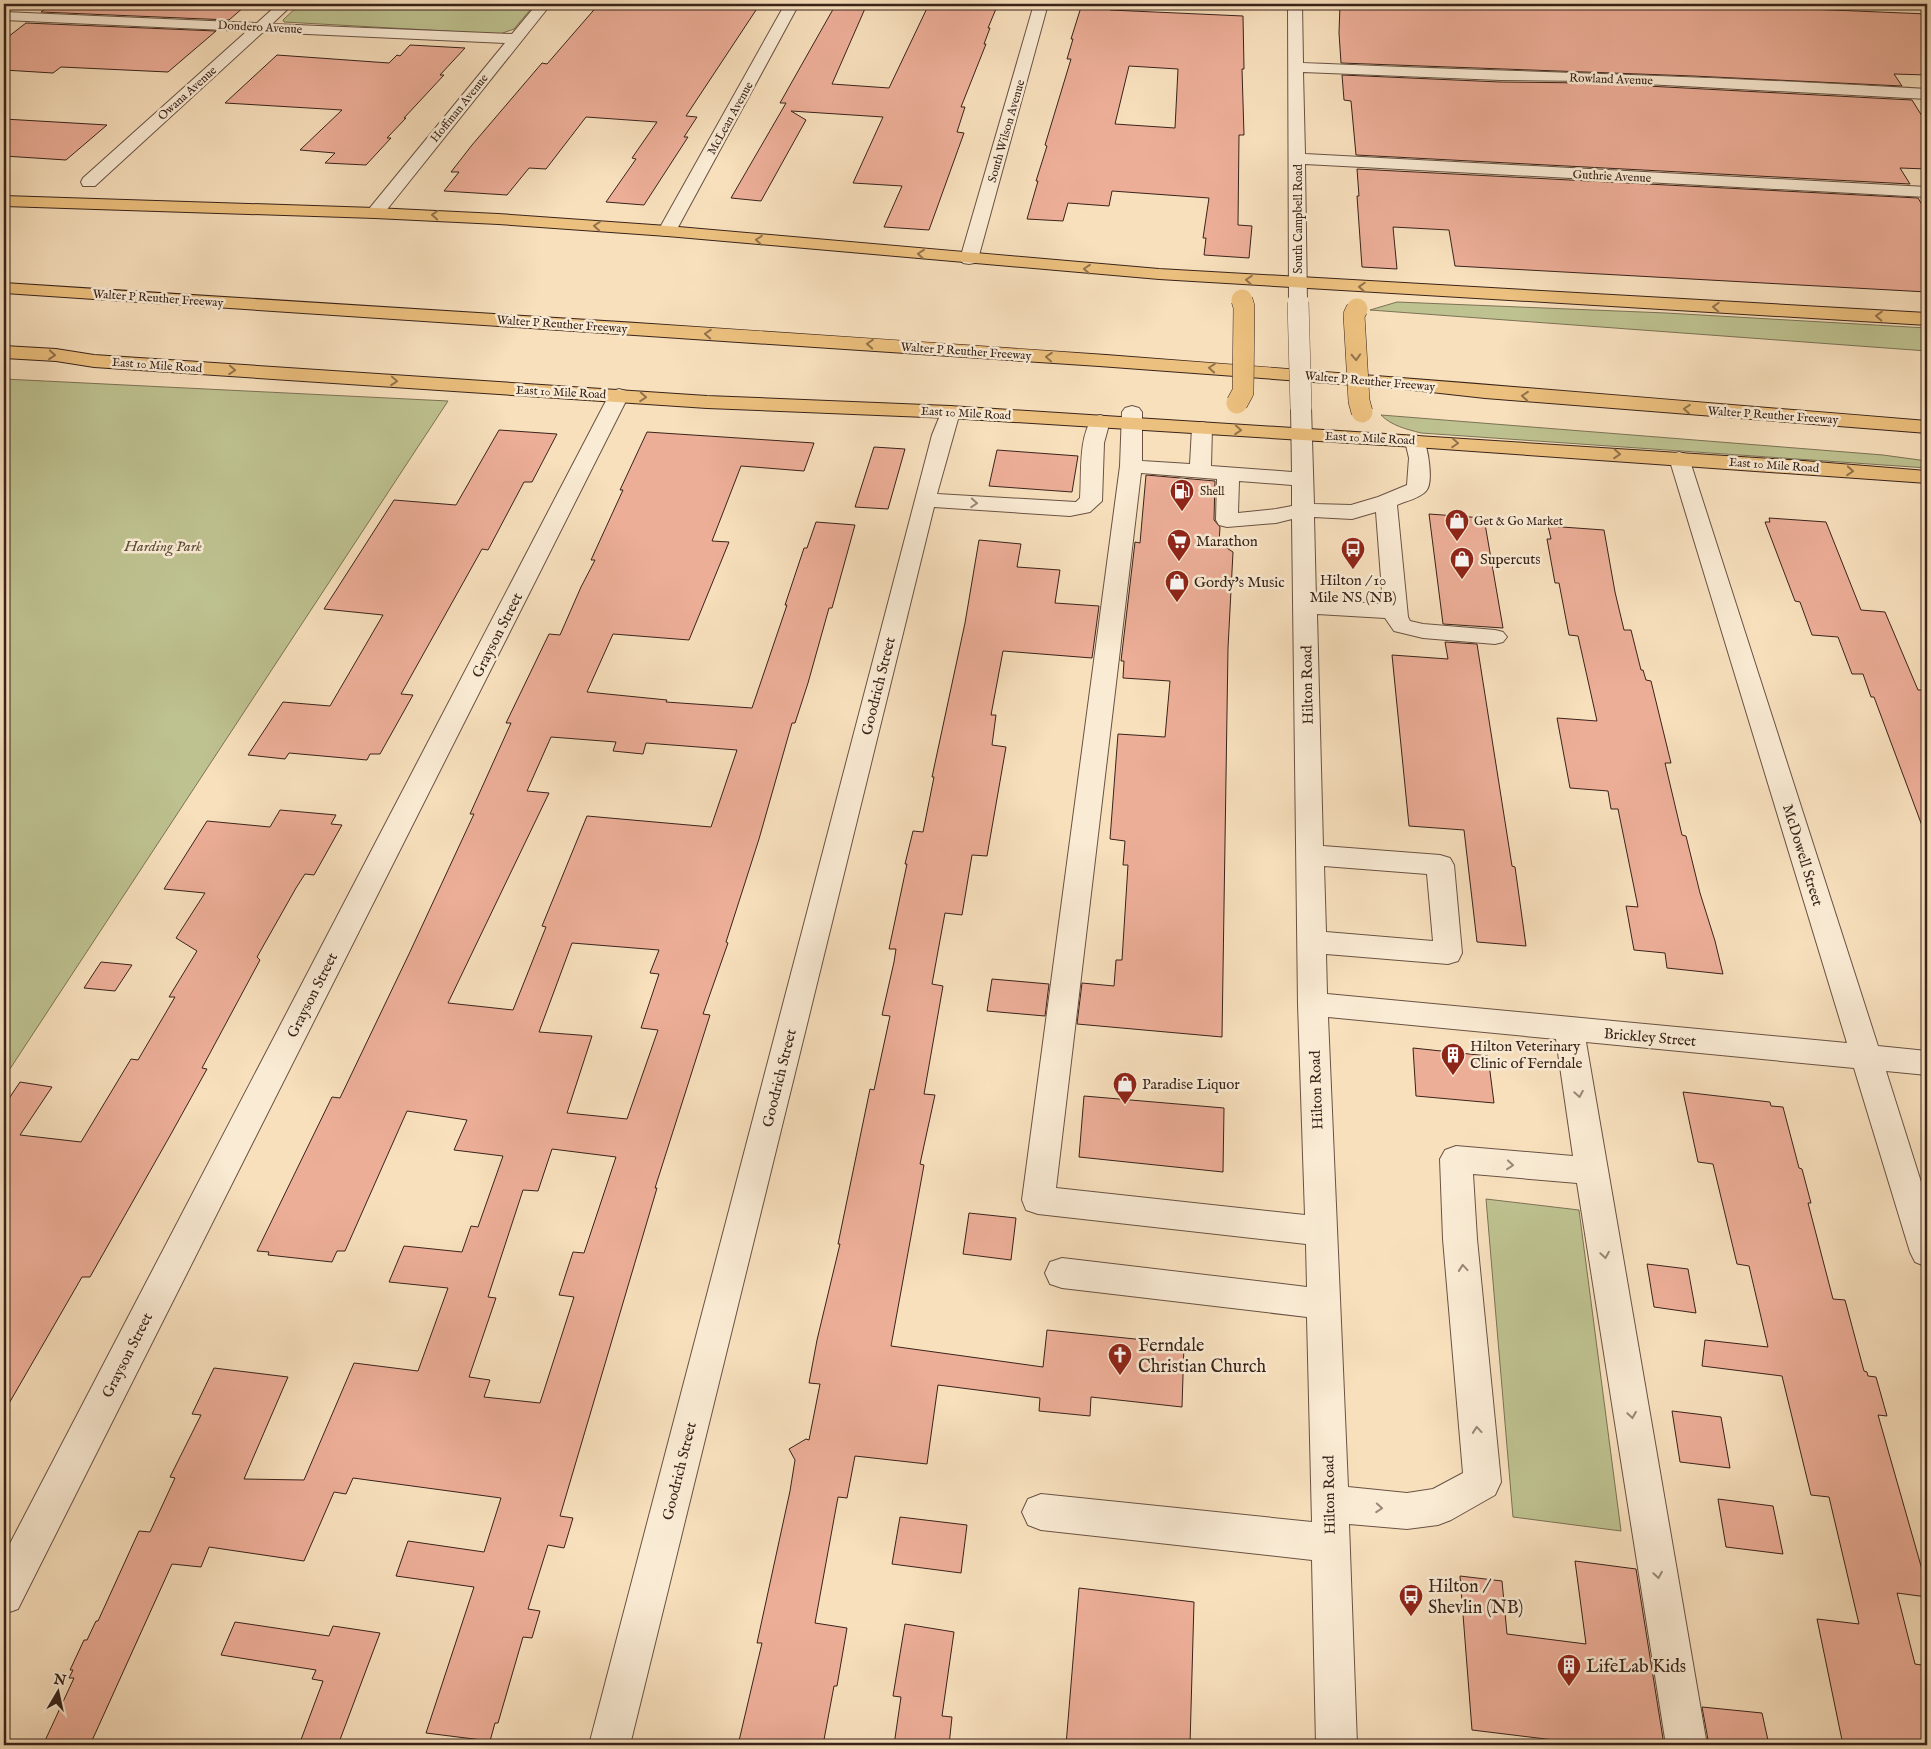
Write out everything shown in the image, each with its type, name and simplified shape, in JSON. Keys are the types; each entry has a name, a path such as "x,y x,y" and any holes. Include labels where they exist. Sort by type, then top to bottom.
{"main road":[{"path":"4,201 375,213 516,220 667,231 969,259 1198,276 1927,319"},
{"path":"950,412 1081,410 1132,417 1206,414 1226,410 1237,403 1242,392 1244,307 1242,300 1226,288 1198,276"},
{"name":"Walter P Reuther Freeway","path":"4,288 1099,360 1395,382 1486,392 1927,427"},
{"path":"1416,440 1386,434 1370,424 1362,412 1359,401 1354,315 1357,309 1370,301 1406,298 1472,302 1654,303"},
{"name":"East 10 Mile Road","path":"4,352 56,355 94,361 708,402 950,412 1100,421 1132,417 1202,428 1679,458 1927,478"},
{"path":"1833,420 1927,422"}],"street":[{"name":"Owana Avenue","path":"89,182 286,4"},
{"name":"Hoffman Avenue","path":"375,213 544,4"},
{"name":"McLean Avenue","path":"667,231 792,4"},
{"name":"South Wilson Avenue","path":"969,259 1041,4"},
{"name":"South Campbell Road","path":"1295,4 1301,434"},
{"name":"Dondero Avenue","path":"4,16 516,39"},
{"name":"Rowland Avenue","path":"1295,67 1635,79 1927,94"},
{"name":"Guthrie Avenue","path":"1298,159 1927,192"},
{"name":"Grayson Street","path":"4,1595 620,395"},
{"name":"Goodrich Street","path":"609,1745 925,500 950,412"},
{"path":"1132,417 1133,446 1131,466 1038,1200 1322,1231"},
{"path":"925,500 1070,510 1082,507 1091,501 1094,443 1100,421"},
{"path":"1200,472 1202,428"},
{"name":"Hilton Road","path":"1301,434 1313,1004 1322,1231 1337,1745"},
{"path":"1228,474 1227,520 1268,517 1303,510 1352,512 1386,502 1418,488 1419,458 1416,440"},
{"name":"McDowell Street","path":"1679,458 1927,1252"},
{"path":"1131,466 1302,479"},
{"path":"1386,502 1396,618 1402,626 1423,630 1496,637"},
{"path":"1305,606 1396,612"},
{"path":"1310,854 1440,865 1448,953 1312,942"},
{"name":"Brickley Street","path":"1313,1004 1927,1063"},
{"path":"1570,1029 1572,1059 1686,1745"},
{"path":"1330,1504 1407,1511 1438,1508 1482,1482 1460,1239 1456,1159 1592,1172"},
{"path":"1062,1273 1324,1304"},
{"path":"1041,1512 1330,1543"}],"green space":[{"path":"300,4 535,4 514,29 500,34 284,22 283,20"},
{"path":"1397,302 1666,313 1927,328 1927,351 1370,310"},
{"name":"Harding Park","path":"4,379 448,401 4,1078"},
{"path":"1381,415 1883,455 1927,461 1927,468 1421,433 1395,424"},
{"path":"1486,1199 1579,1210 1621,1531 1513,1517"}],"building":[{"path":"52,4 183,4 244,7 229,20 41,12"},
{"path":"599,4 648,7 651,4 760,4 686,116 697,117 684,137 688,137 644,205 606,202 636,159 632,158 657,122 586,117 546,169 529,168 507,195 444,191 459,172 451,172 472,145 542,63 547,64"},
{"path":"836,4 867,4 832,84 889,88 929,4 998,4 988,28 990,28 984,44 986,44 961,107 965,107 957,132 964,133 929,230 884,227 902,186 853,183 883,117 791,111 806,120 761,201 731,198 786,103 780,103"},
{"path":"1082,4 1111,4 1110,10 1243,16 1244,135 1239,135 1238,225 1252,226 1249,258 1204,255 1206,238 1203,238 1209,198 1112,191 1109,206 1068,203 1063,221 1027,219 1047,146 1045,145 1071,59 1067,59 1073,39 1071,39","holes":["1129,66 1178,69 1175,128 1115,124"]},
{"path":"1340,4 1689,4 1927,14 1927,75 1894,74 1902,86 1341,63"},
{"path":"26,23 216,31 168,72 61,67 53,73 4,70 4,40"},
{"path":"410,45 465,48 440,75 444,75 387,138 391,138 366,165 325,163 335,153 300,150 342,110 225,103 277,55 389,63 397,55 400,56"},
{"path":"1342,75 1500,82 1590,83 1912,100 1927,124 1927,169 1900,168 1910,184 1356,155 1351,101 1344,100"},
{"path":"4,119 107,125 66,160 4,156"},
{"path":"1357,169 1918,198 1927,213 1927,292 1455,266 1449,230 1393,227 1397,269 1362,267"},
{"path":"499,430 557,434 532,482 524,482 488,550 482,549 401,694 413,695 380,754 370,754 367,760 289,753 285,759 248,755 283,702 330,706 383,615 324,609 394,500 456,505"},
{"path":"647,432 814,443 804,471 741,466 712,541 729,542 689,640 613,634 587,692 667,700 666,702 752,708 804,548 807,548 816,522 855,525 832,608 829,608 795,723 792,723 759,839 726,942 728,943 703,1014 710,1015 655,1188 657,1188 560,1516 573,1518 564,1548 548,1545 528,1609 540,1611 532,1638 523,1637 498,1723 495,1723 490,1741 426,1733 474,1587 396,1576 408,1541 484,1552 501,1498 353,1478 346,1494 334,1492 304,1561 209,1547 201,1567 172,1564 90,1745 43,1745 74,1678 69,1678 73,1670 70,1670 84,1640 87,1640 96,1621 98,1621 139,1531 150,1532 175,1478 170,1477 201,1415 192,1414 214,1368 288,1377 244,1479 304,1480 354,1363 418,1371 448,1288 389,1282 404,1246 462,1252 471,1226 478,1227 503,1156 454,1150 467,1120 407,1111 345,1251 337,1251 332,1262 268,1255 269,1252 257,1251 332,1097 340,1098 409,954 474,814 470,814 511,723 506,723 549,634 560,635 595,560 591,560 623,490 620,490","holes":["551,737 616,742 613,751 643,754 646,743 737,750 711,827 587,816 542,926 546,927 513,1010 448,1003 549,793 527,791","572,943 659,950 650,973 659,974 641,1028 658,1030 627,1119 567,1113 592,1036 539,1032","552,1149 616,1157 584,1253 573,1252 559,1295 574,1297 540,1403 484,1397 490,1380 469,1377 496,1298 488,1297 523,1190 538,1191"]},
{"path":"874,447 905,449 888,509 855,507"},
{"path":"997,450 1078,456 1072,492 989,486"},
{"path":"1146,475 1215,481 1214,520 1220,527 1219,543 1233,552 1228,648 1222,1037 1077,1024 1082,983 1114,986 1116,960 1122,960 1128,865 1123,865 1125,841 1110,839 1118,734 1165,737 1170,681 1123,678 1124,661 1121,661 1135,542 1140,543"},
{"path":"1429,514 1484,518 1503,628 1443,624"},
{"path":"1769,518 1826,522 1861,610 1885,612 1918,690 1922,690 1927,701 1927,831 1924,831 1874,697 1871,697 1863,674 1852,674 1838,637 1812,635 1800,602 1795,601 1765,522 1770,522"},
{"path":"1548,526 1604,530 1624,630 1631,630 1641,670 1643,670 1646,680 1651,681 1671,763 1665,763 1682,835 1686,836 1723,974 1667,968 1665,953 1634,950 1626,906 1638,907 1618,809 1611,809 1608,791 1570,788 1557,718 1597,721 1578,636 1569,635 1559,583 1555,583 1547,539 1551,539"},
{"path":"979,540 1021,544 1017,567 1060,570 1055,603 1099,606 1092,658 1003,651 991,715 996,715 992,745 1006,747 987,856 972,855 962,915 945,913 932,984 943,986 924,1094 935,1095 920,1164 924,1165 891,1346 1043,1367 1047,1330 1184,1344 1182,1407 1091,1397 1090,1416 1039,1411 1040,1398 938,1385 927,1464 855,1456 847,1498 838,1497 815,1623 847,1628 837,1686 834,1686 823,1745 738,1745 762,1643 757,1643 790,1491 795,1460 789,1449 806,1439 809,1440 820,1384 809,1383 817,1340 840,1244 838,1244 870,1089 874,1090 890,1016 882,1015 896,949 889,949 907,864 905,864 913,831 923,832 934,777 932,777 965,623"},
{"path":"1445,642 1477,644 1512,866 1515,867 1526,946 1477,942 1464,830 1409,826 1392,655 1448,659"},
{"path":"280,810 336,815 331,824 342,825 314,875 305,874 296,888 257,957 260,960 202,1068 207,1069 171,1134 90,1277 82,1277 4,1412 4,1106 20,1082 52,1087 20,1135 81,1142 131,1059 138,1060 175,997 169,997 197,951 176,938 205,893 164,889 207,821 270,827"},
{"path":"101,962 132,965 115,991 84,988"},
{"path":"992,979 1049,984 1045,1016 987,1011"},
{"name":"Hilton Veterinary Clinic of Ferndale","path":"1413,1048 1488,1056 1494,1103 1416,1096"},
{"path":"1683,1092 1770,1102 1771,1106 1783,1107 1799,1168 1802,1169 1811,1203 1808,1203 1833,1299 1845,1300 1864,1371 1867,1372 1868,1376 1876,1377 1887,1416 1878,1415 1927,1587 1927,1597 1897,1593 1915,1664 1927,1666 1927,1745 1843,1745 1817,1619 1859,1624 1829,1497 1811,1495 1782,1376 1702,1366 1705,1340 1768,1347 1749,1266 1737,1264 1713,1164 1698,1162"},
{"path":"1084,1096 1224,1108 1223,1172 1079,1157"},
{"path":"969,1213 1016,1218 1011,1260 963,1254"},
{"path":"1647,1264 1688,1269 1696,1313 1654,1307"},
{"path":"1672,1411 1721,1417 1730,1468 1680,1462"},
{"path":"1718,1499 1773,1506 1783,1554 1726,1547"},
{"path":"900,1517 967,1525 961,1573 892,1564"},
{"name":"LifeLab Kids","path":"1575,1561 1636,1569 1664,1745 1595,1745 1472,1730 1460,1576 1502,1581 1507,1634 1586,1644"},
{"path":"1079,1588 1194,1602 1190,1745 1066,1745"},
{"path":"235,1622 329,1636 333,1626 380,1633 338,1745 299,1745 323,1681 312,1679 316,1670 221,1655"},
{"path":"905,1624 954,1632 942,1716 952,1717 949,1745 894,1745 901,1697 893,1696"},
{"path":"1702,1707 1762,1713 1769,1745 1709,1745"}],"place":[{"name":"Shell","path":"1182,512"},
{"name":"Get & Go Market","path":"1457,542"},
{"name":"Marathon","path":"1179,562"},
{"name":"Hilton / 10 Mile NS (NB)","path":"1353,570"},
{"name":"Supercuts","path":"1462,580"},
{"name":"Gordy's Music","path":"1177,603"},
{"name":"Hilton Veterinary Clinic of Ferndale","path":"1453,1076"},
{"name":"Paradise Liquor","path":"1125,1105"},
{"name":"Ferndale Christian Church","path":"1120,1376"},
{"name":"Hilton / Shevlin (NB)","path":"1411,1617"},
{"name":"LifeLab Kids","path":"1569,1687"}]}
